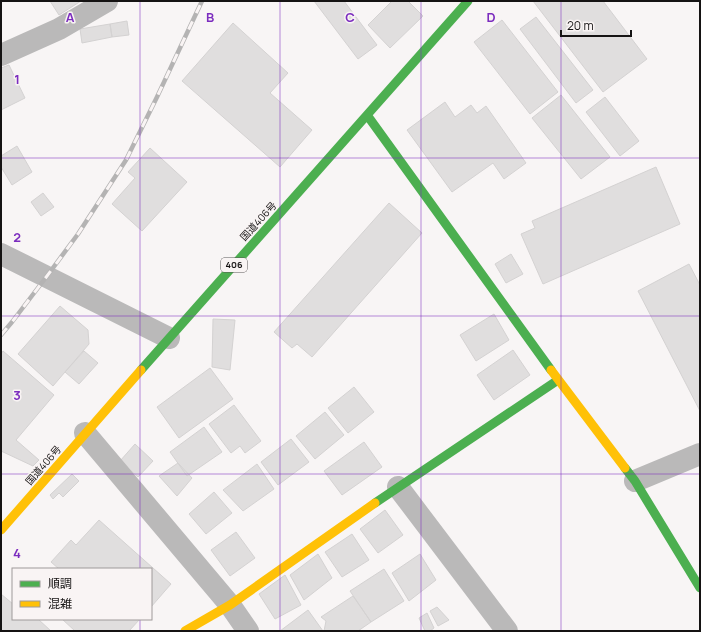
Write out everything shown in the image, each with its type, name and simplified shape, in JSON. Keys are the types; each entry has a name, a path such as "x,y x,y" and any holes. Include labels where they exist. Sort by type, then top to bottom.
{"main road":[{"name":"国道406号","path":"1,530 85,433 468,1"},
{"path":"367,115 558,380 635,482 700,588"},
{"path":"185,631 230,605 398,488 558,380"}],"street":[{"path":"1,55 59,29 107,1"},
{"path":"1,254 169,338"},
{"path":"85,433 230,605 248,631"},
{"path":"635,482 700,454"},
{"path":"398,488 506,631"}],"building":[{"path":"50,1 81,1 59,15"},
{"path":"314,1 344,1 377,45 358,59"},
{"path":"392,1 408,1 423,16 390,48 368,25"},
{"path":"533,1 603,1 647,59 603,92"},
{"path":"536,17 593,90 576,103 520,29"},
{"path":"502,20 558,92 530,114 474,42"},
{"path":"127,21 129,35 112,37 110,24"},
{"path":"233,23 288,73 270,93 312,130 280,167 182,81"},
{"path":"110,24 112,37 82,43 80,29"},
{"path":"9,65 25,98 1,110 1,68"},
{"path":"561,95 610,157 581,179 532,118"},
{"path":"605,97 639,141 620,156 586,112"},
{"path":"445,102 455,117 471,105 477,113 486,106 526,163 504,179 493,163 452,192 407,130"},
{"path":"17,146 32,172 12,185 1,167 1,156"},
{"path":"150,148 187,182 142,231 112,204 135,178 128,172"},
{"path":"656,167 680,224 543,284 521,234 535,228 532,221"},
{"path":"43,193 54,207 41,216 31,202"},
{"path":"389,203 422,233 312,357 297,344 292,348 274,332"},
{"path":"511,254 523,274 506,283 495,264"},
{"path":"689,264 700,285 700,411 638,291"},
{"path":"60,306 88,330 89,344 53,386 18,354"},
{"path":"494,314 509,340 476,361 460,335"},
{"path":"213,319 235,320 230,370 212,367"},
{"path":"513,350 530,375 494,400 477,375"},
{"path":"3,351 54,395 16,440 39,460 33,466 1,451 1,354"},
{"path":"84,351 98,363 79,384 65,372"},
{"path":"210,368 233,399 179,438 157,407"},
{"path":"354,387 374,412 348,433 328,408"},
{"path":"234,405 261,441 245,453 240,446 231,453 209,424"},
{"path":"325,412 344,435 315,459 296,436"},
{"path":"204,427 222,452 187,476 170,452"},
{"path":"291,439 309,462 278,485 261,462"},
{"path":"364,442 382,467 342,495 324,471"},
{"path":"135,444 153,461 138,477 120,461"},
{"path":"178,463 192,478 177,496 159,476"},
{"path":"257,464 274,489 243,511 223,490"},
{"path":"72,474 79,481 63,497 59,493 53,499 50,495"},
{"path":"214,492 232,513 206,534 189,514"},
{"path":"385,510 403,535 378,553 360,529"},
{"path":"99,520 171,584 152,606 152,568 58,568 51,562 71,540 76,545"},
{"path":"236,532 255,558 230,576 211,550"},
{"path":"352,534 369,560 342,577 325,552"},
{"path":"318,554 332,578 304,600 290,575"},
{"path":"420,554 436,580 409,601 392,573"},
{"path":"384,569 404,601 371,622 350,591"},
{"path":"285,575 301,605 275,619 259,594"},
{"path":"1,594 12,603 12,620 39,620 51,631 1,631"},
{"path":"353,596 371,622 358,631 324,631 326,621 321,617"},
{"path":"437,607 449,620 438,626 430,611"},
{"path":"308,610 323,631 280,631"},
{"path":"427,613 434,628 430,631 425,631 419,618"},
{"path":"63,620 139,620 129,631 75,631"}],"railway":[{"path":"1,335 78,234 126,160 202,1"}],"traffic: fast":[{"path":"141,370 468,1"},
{"path":"367,115 551,370"},
{"path":"375,503 558,380"},
{"path":"625,468 635,481 700,588"}],"traffic: slow":[{"path":"1,530 141,370"},
{"path":"551,370 625,468"},
{"path":"185,631 230,605 375,503"}]}
